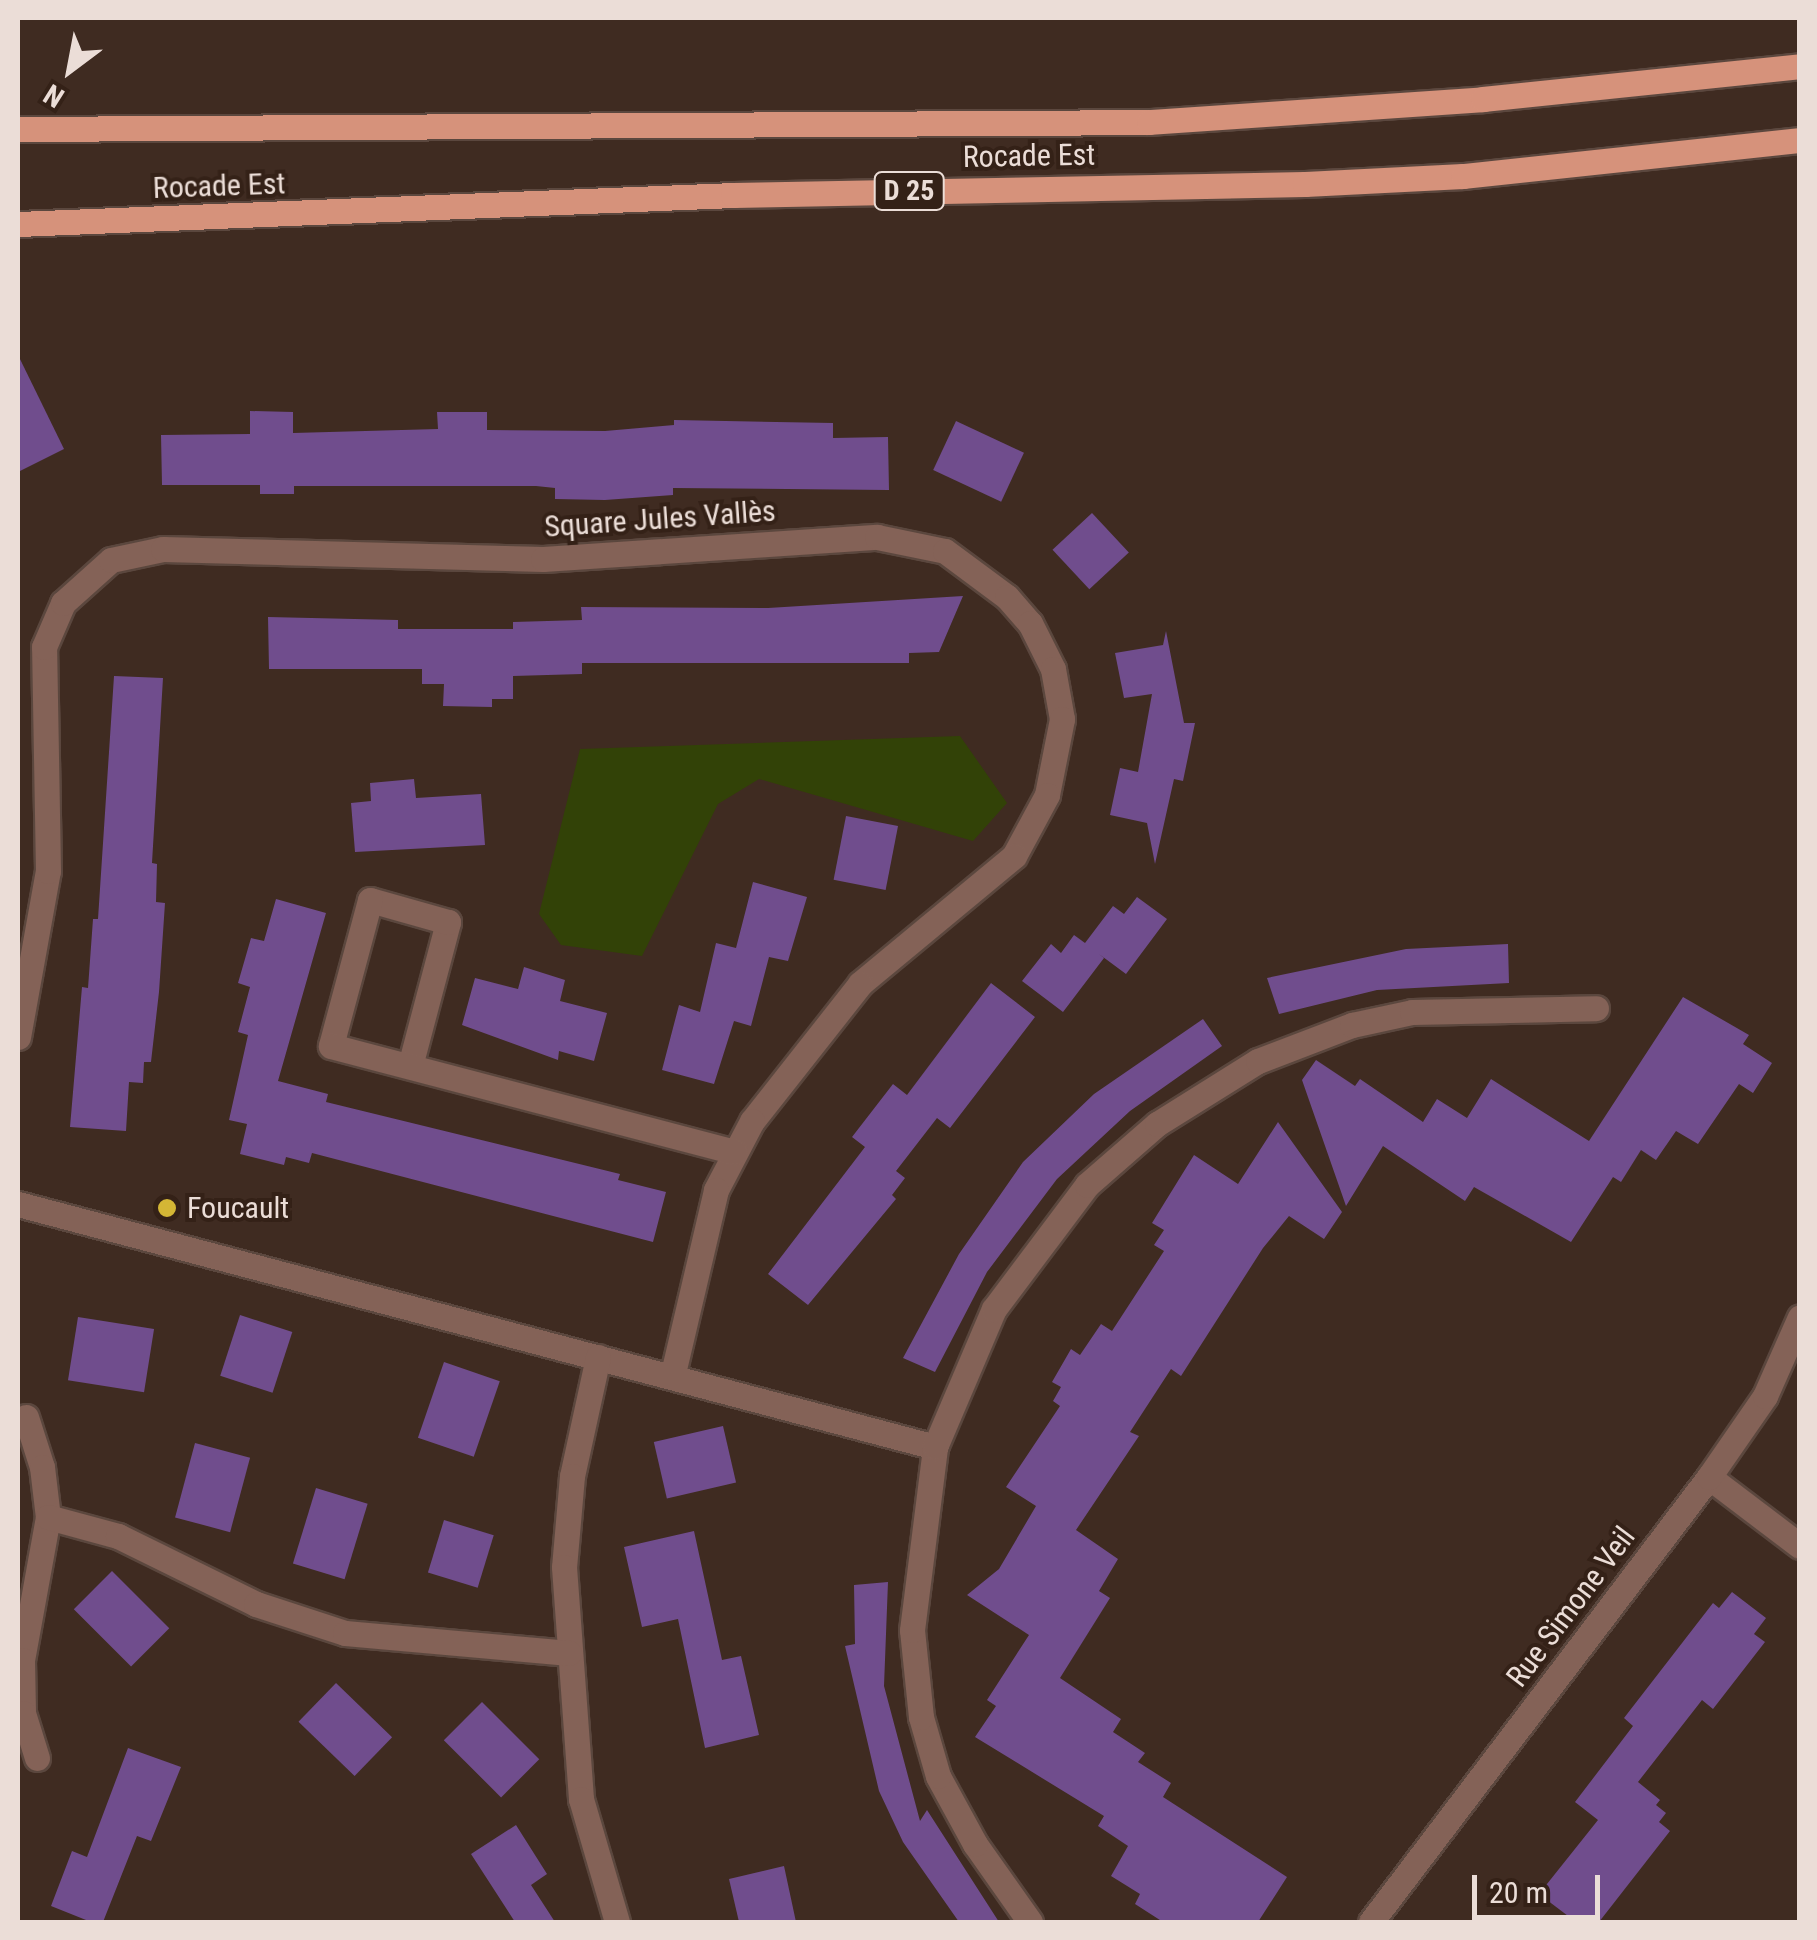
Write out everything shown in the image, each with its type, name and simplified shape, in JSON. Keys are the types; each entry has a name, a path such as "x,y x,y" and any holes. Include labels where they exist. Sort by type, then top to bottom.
{"main road":[{"name":"Rocade Est","path":"18,130 1131,123 1413,105 1800,66"},
{"name":"Rocade Est","path":"18,224 732,196 1322,184 1463,176 1800,140"}],"street":[{"name":"Square Jules Vallès","path":"18,1037 48,871 44,647 63,603 110,560 162,550 543,559 867,538 945,550 1007,596 1030,622 1053,669 1062,719 1047,796 1014,856 904,941 836,1010 734,1152 716,1190 672,1377"},
{"path":"410,1066 448,922 370,900 331,1046 734,1152"},
{"path":"1030,1922 949,1799 921,1717 912,1610 936,1447 979,1336 1034,1248 1088,1185 1192,1099 1273,1055 1380,1018 1482,1006 1596,1008"},
{"path":"18,1204 936,1447"},
{"name":"Rue Simone Veil","path":"1371,1922 1709,1477 1765,1396 1800,1317"},
{"path":"598,1357 565,1532 569,1653 581,1798 616,1922"},
{"path":"26,1416 42,1467 48,1518 22,1660 23,1713 37,1758"},
{"path":"1709,1477 1800,1546"},
{"path":"48,1518 108,1532 256,1604 345,1633 569,1653"}],"green space":[{"path":"960,736 1007,803 973,841 759,779 718,804 642,956 561,945 539,914 580,749"}],"building":[{"path":"18,355 64,449 18,472"},
{"path":"250,411 293,412 293,433 438,429 437,412 487,412 487,430 605,431 674,425 674,420 833,423 833,438 888,437 889,490 673,488 673,495 605,500 555,499 555,488 536,486 294,486 294,494 260,494 260,485 162,485 161,435 250,434"},
{"path":"956,421 1024,453 1001,502 933,470"},
{"path":"1092,513 1129,552 1089,589 1053,550"},
{"path":"963,596 939,652 909,653 909,663 582,663 582,674 513,676 513,699 492,699 492,707 443,706 444,684 422,684 422,669 269,669 268,617 398,620 398,629 513,629 513,622 582,620 581,607 768,608"},
{"path":"1166,631 1184,723 1195,723 1183,781 1174,779 1155,864 1147,823 1110,815 1120,768 1138,772 1152,694 1124,698 1115,653 1163,645"},
{"path":"114,676 163,678 152,863 157,864 156,902 165,903 159,992 151,1062 144,1062 143,1083 129,1082 126,1131 70,1127 82,987 88,988 93,919 98,919"},
{"path":"414,779 416,798 481,794 485,845 355,852 351,803 371,801 370,783"},
{"path":"846,816 898,826 886,890 834,880"},
{"path":"753,882 807,897 788,961 769,957 751,1026 734,1021 714,1084 662,1070 679,1005 700,1012 716,943 736,948"},
{"path":"1137,897 1167,919 1126,974 1099,954 1104,958 1063,1012 1022,981 1051,944 1061,953 1074,935 1085,943 1113,906 1124,914"},
{"path":"276,899 326,913 278,1081 328,1094 326,1102 620,1174 618,1180 666,1192 653,1242 312,1153 309,1163 286,1157 284,1165 240,1154 247,1124 229,1120 248,1035 238,1032 250,987 238,983 251,938 264,941"},
{"path":"1508,944 1509,983 1377,990 1279,1014 1267,978 1406,949"},
{"path":"524,967 565,980 560,1001 607,1013 594,1061 559,1051 558,1060 462,1025 475,978 518,989"},
{"path":"991,983 1035,1017 950,1128 937,1118 896,1171 905,1178 892,1195 896,1199 808,1305 768,1274 865,1147 852,1137 893,1084 907,1095"},
{"path":"1683,997 1749,1035 1743,1044 1772,1063 1753,1093 1739,1084 1698,1144 1676,1131 1656,1160 1641,1150 1621,1182 1613,1177 1571,1242 1474,1187 1465,1201 1383,1146 1346,1206 1302,1080 1316,1060 1355,1086 1360,1079 1423,1122 1437,1099 1467,1118 1491,1079 1589,1141"},
{"path":"1203,1019 1222,1046 1130,1111 1057,1179 987,1272 935,1372 903,1358 959,1254 1023,1162 1094,1094"},
{"path":"1278,1122 1342,1212 1324,1239 1289,1216 1263,1248 1181,1376 1171,1369 1130,1432 1139,1436 1076,1530 1118,1559 1099,1591 1110,1598 1060,1678 1121,1719 1113,1732 1145,1753 1138,1762 1171,1783 1163,1797 1287,1877 1258,1922 1163,1922 1135,1904 1140,1894 1111,1876 1128,1846 1098,1826 1104,1816 975,1737 996,1706 987,1700 1029,1635 967,1595 999,1569 1036,1506 1006,1487 1060,1406 1053,1401 1061,1387 1052,1382 1071,1349 1080,1355 1101,1324 1112,1331 1164,1251 1154,1245 1164,1230 1152,1223 1194,1155 1238,1184"},
{"path":"240,1315 292,1332 273,1393 220,1376"},
{"path":"78,1317 154,1329 144,1392 68,1380"},
{"path":"444,1362 500,1381 474,1457 418,1438"},
{"path":"723,1426 736,1483 667,1498 654,1442"},
{"path":"195,1443 250,1458 230,1532 175,1517"},
{"path":"316,1488 368,1504 345,1579 293,1564"},
{"path":"444,1520 494,1535 478,1588 428,1573"},
{"path":"694,1531 722,1660 741,1656 759,1735 705,1748 678,1619 642,1627 624,1547"},
{"path":"112,1571 169,1628 131,1666 74,1609"},
{"path":"888,1582 884,1686 920,1821 927,1810 999,1922 959,1922 903,1842 879,1791 845,1646 855,1644 854,1585"},
{"path":"1732,1592 1766,1618 1754,1634 1765,1642 1713,1709 1702,1700 1638,1782 1660,1800 1656,1805 1666,1813 1659,1822 1670,1831 1599,1922 1576,1922 1539,1894 1598,1820 1575,1802 1633,1726 1624,1718 1713,1603 1719,1608"},
{"path":"336,1683 392,1737 355,1776 298,1722"},
{"path":"482,1702 539,1759 501,1797 444,1740"},
{"path":"128,1748 181,1767 151,1841 137,1836 103,1922 91,1922 51,1906 72,1851 87,1857"},
{"path":"516,1825 547,1874 531,1885 555,1922 515,1922 471,1854"},
{"path":"784,1866 796,1922 739,1922 729,1879"}],"place":[{"name":"Foucault","path":"167,1208"}]}
